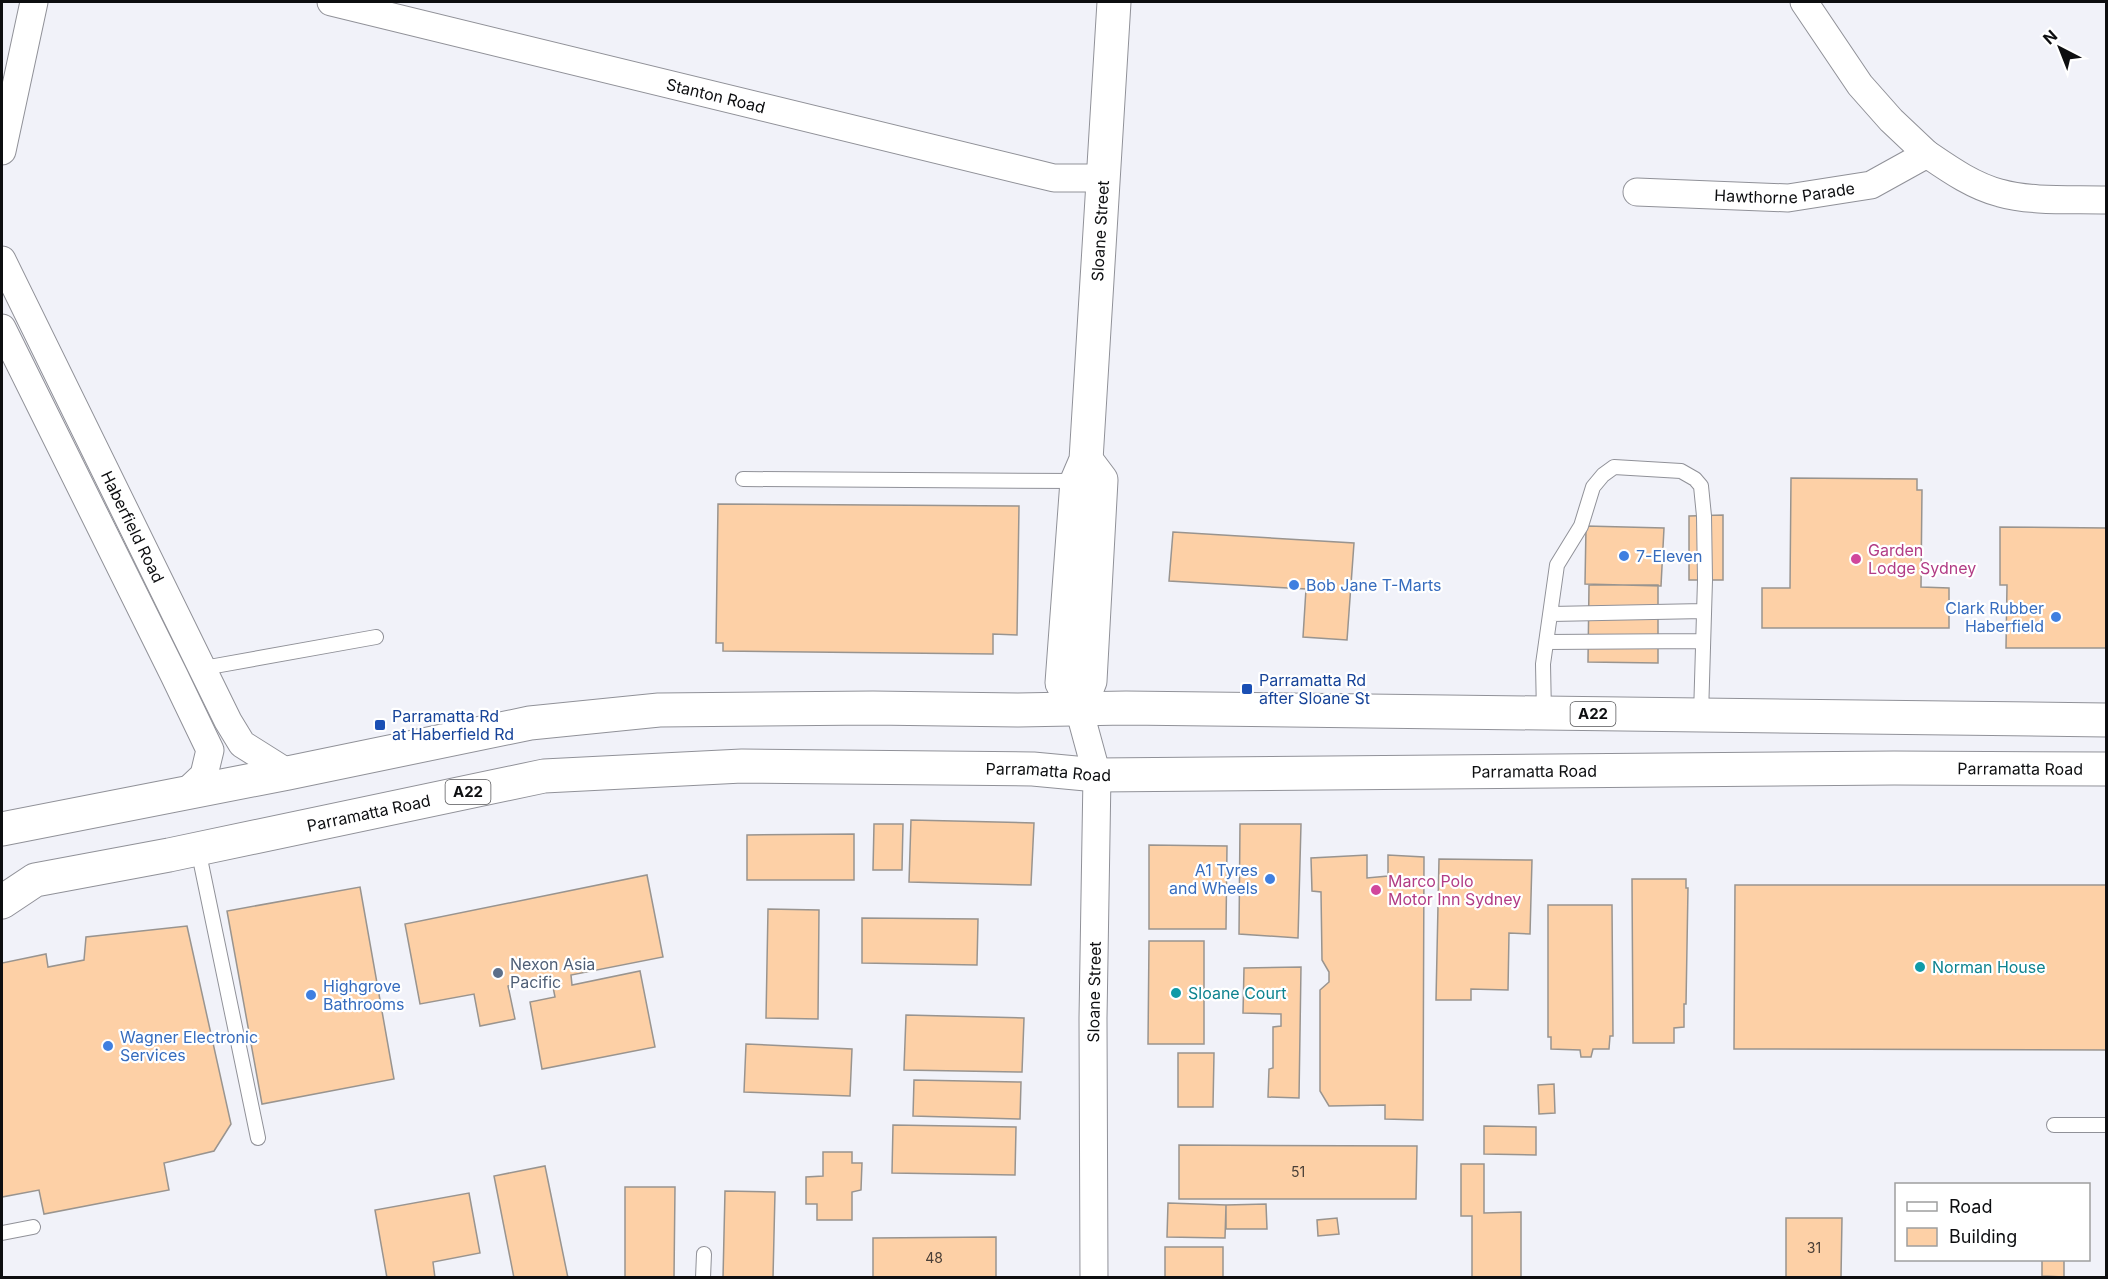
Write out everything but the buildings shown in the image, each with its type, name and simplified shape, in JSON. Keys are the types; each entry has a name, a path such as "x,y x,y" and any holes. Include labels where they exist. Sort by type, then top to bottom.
{"main road":[{"name":"Sloane Street","path":"1079,709 1062,683 1088,474 1114,2"},
{"name":"A22","path":"2,830 530,723 659,710 1126,708 2106,720"},
{"name":"Parramatta Road","path":"34,880 544,776 742,766 1022,769 1097,775 1870,768 2106,769"},
{"name":"A22","path":"2,902 34,880"}],"street":[{"path":"2,151 34,2"},
{"name":"Stanton Road","path":"331,2 1054,178 1103,178"},
{"path":"1804,2 1860,85 1891,120 1927,154 1964,178 2001,194 2106,200"},
{"name":"Hawthorne Parade","path":"1636,192 1788,198 1871,185 1927,154"},
{"name":"Haberfield Road","path":"2,260 228,721 242,744 288,773"},
{"name":"Haberfield Road","path":"2,328 210,750 204,776 185,793"},
{"name":"Sloane Street","path":"1079,709 1097,775 1093,1018 1094,1278"}],"lane":[{"path":"1544,714 1543,664 1557,565 1581,526 1593,487 1614,467 1681,471 1695,479 1701,486 1704,516 1704,611 1701,715"},
{"path":"743,479 1088,474"},
{"path":"1551,614 1704,611"},
{"path":"174,675 376,637"},
{"path":"1546,642 1703,641"},
{"path":"198,848 258,1138"},
{"name":"Parramatta Road","path":"2,891 34,880"},
{"path":"2054,1125 2106,1125"},
{"path":"2,1233 33,1227"},
{"path":"703,1278 704,1254"}],"place":[{"name":"7-Eleven","path":"1624,556"},
{"name":"Garden Lodge Sydney","path":"1856,559"},
{"name":"Bob Jane T-Marts","path":"1294,585"},
{"name":"Clark Rubber Haberfield","path":"2056,617"},
{"name":"Parramatta Rd after Sloane St","path":"1247,689"},
{"name":"Parramatta Rd at Haberfield Rd","path":"380,725"},
{"name":"A1 Tyres and Wheels","path":"1270,879"},
{"name":"Marco Polo Motor Inn Sydney","path":"1376,890"},
{"name":"Norman House","path":"1920,967"},
{"name":"Nexon Asia Pacific","path":"498,973"},
{"name":"Sloane Court","path":"1176,993"},
{"name":"Highgrove Bathrooms","path":"311,995"},
{"name":"Wagner Electronic Services","path":"108,1046"}]}
